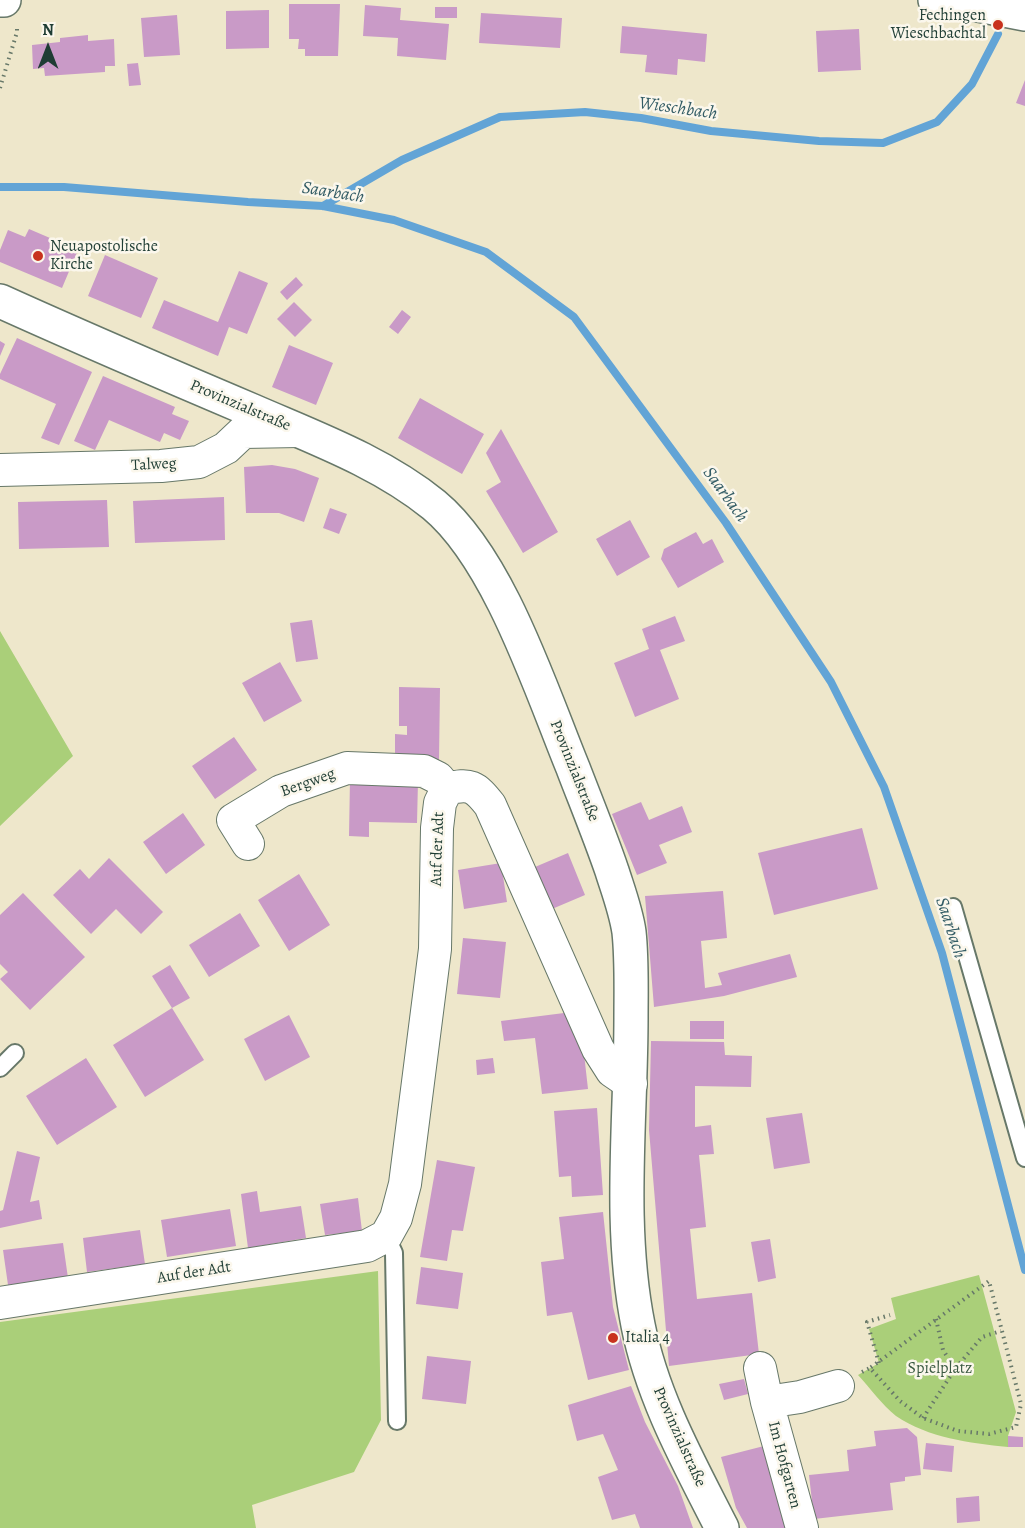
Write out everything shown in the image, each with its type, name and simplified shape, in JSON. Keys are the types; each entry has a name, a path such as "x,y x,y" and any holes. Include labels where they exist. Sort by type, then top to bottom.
{"main road":[{"path":"935,0 968,3 1025,14"},
{"name":"Provinzialstraße","path":"0,301 369,463 435,506 455,526 497,590 559,733 598,832 619,892 629,931 631,1084 627,1142 628,1258 638,1328 657,1391 672,1430 722,1528"}],"street":[{"name":"Talweg","path":"0,470 161,466 199,462 226,448 243,432 299,431"},
{"name":"Bergweg","path":"248,844 233,820 281,791 347,768 424,771 438,778 447,789"},
{"name":"Auf der Adt","path":"0,1303 367,1246 386,1236 396,1218 405,1184 435,949 437,828 440,803 447,789 463,785 478,790 490,805 598,1049 612,1071 631,1084"},
{"name":"Im Hofgarten","path":"760,1368 767,1402 802,1528"},
{"name":"Im Hofgarten","path":"767,1402 800,1397 838,1386"}],"lane":[{"path":"953,907 1025,1158"},
{"path":"0,1068 15,1053"},
{"path":"386,1236 394,1253 397,1421"}],"path":[{"path":"0,88 17,32 7,7"},
{"path":"838,1386 870,1368 879,1363 988,1281 1023,1404 1016,1427 988,1434 958,1431 923,1418 900,1401 870,1368"},
{"path":"879,1363 867,1322 890,1315"},
{"path":"936,1319 943,1350 955,1369"},
{"path":"923,1418 955,1369 982,1337 1001,1331"}],"green space":[{"path":"0,631 73,756 0,826"},
{"path":"378,1271 381,1420 354,1472 252,1505 256,1528 0,1528 0,1322"},
{"name":"Spielplatz","path":"979,1275 1016,1412 1008,1436 1008,1447 979,1444 922,1430 891,1412 858,1375 879,1363 869,1329 896,1319 891,1298"}],"building":[{"path":"289,4 340,4 338,56 305,56 305,49 298,49 299,39 289,39"},
{"path":"365,5 401,8 400,20 449,24 446,60 397,56 398,38 363,36"},
{"path":"435,7 457,7 457,18 435,18"},
{"path":"269,10 269,48 226,49 226,11"},
{"path":"481,13 562,18 560,48 479,43"},
{"path":"177,15 180,55 144,57 141,18"},
{"path":"622,26 707,34 705,62 678,59 677,75 645,72 647,55 620,53"},
{"path":"859,29 861,70 818,72 816,31"},
{"path":"88,35 88,41 114,39 115,66 105,66 105,72 45,76 44,68 33,69 32,45 60,42 60,38"},
{"path":"138,63 141,85 129,86 127,64"},
{"path":"1025,80 1025,106 1016,103"},
{"name":"Neuapostolische Kirche","path":"29,229 78,250 62,288 0,262 0,250 8,230 25,237"},
{"path":"105,255 158,278 141,318 88,296"},
{"path":"239,271 268,283 247,334 229,327 218,356 152,328 164,300 218,322"},
{"path":"296,277 303,285 287,300 280,292"},
{"path":"294,302 312,320 295,337 277,319"},
{"path":"402,310 411,317 398,334 389,327"},
{"path":"17,338 92,372 59,445 41,438 56,404 0,379 0,374"},
{"path":"0,341 5,344 0,356"},
{"path":"289,345 333,363 316,405 272,387"},
{"path":"103,376 175,407 172,414 189,421 180,440 164,433 160,442 109,420 95,450 74,441"},
{"path":"420,398 484,434 462,474 398,438"},
{"path":"501,429 558,532 523,553 486,491 501,482 486,453"},
{"path":"272,465 295,469 319,478 304,522 279,513 246,513 244,467"},
{"path":"224,497 225,540 135,543 133,501"},
{"path":"107,500 109,547 19,549 18,502"},
{"path":"330,508 347,514 339,534 323,528"},
{"path":"630,520 650,557 617,576 596,539"},
{"path":"696,532 703,544 712,539 724,562 678,588 661,559 664,549"},
{"path":"675,616 685,641 660,650 679,699 635,717 614,663 649,649 642,629"},
{"path":"312,620 318,659 296,662 290,623"},
{"path":"280,662 302,701 264,722 242,683"},
{"path":"399,687 440,688 439,760 395,759 395,734 407,735 407,726 399,726"},
{"path":"234,737 257,770 215,799 192,766"},
{"path":"350,779 418,781 417,823 369,822 369,837 349,836"},
{"path":"641,802 649,820 682,806 692,832 659,845 667,863 637,875 612,814"},
{"path":"183,813 205,845 166,874 143,842"},
{"path":"862,828 878,889 774,915 758,853"},
{"path":"568,853 585,895 552,909 535,867"},
{"path":"109,858 163,912 141,934 116,909 91,934 53,895 80,869 89,879"},
{"path":"501,863 507,902 464,909 458,870"},
{"path":"299,874 330,925 289,951 258,900"},
{"path":"723,891 727,938 701,941 705,988 722,985 718,973 790,954 797,977 724,996 654,1007 645,896"},
{"path":"23,893 85,957 30,1010 0,979 8,972 0,964 0,915"},
{"path":"240,913 260,946 209,977 189,945"},
{"path":"463,938 506,942 500,998 457,994"},
{"path":"170,965 190,998 172,1008 152,976"},
{"path":"172,1008 204,1060 145,1097 113,1045"},
{"path":"572,1012 583,1045 588,1089 542,1094 535,1038 504,1041 501,1021"},
{"path":"289,1015 310,1057 265,1081 244,1039"},
{"path":"690,1021 724,1021 724,1039 690,1039"},
{"path":"651,1041 724,1042 725,1055 752,1056 751,1087 695,1086 695,1127 711,1125 714,1154 699,1155 706,1227 690,1229 697,1299 752,1293 759,1354 669,1366 649,1130"},
{"path":"86,1058 117,1107 57,1145 26,1096"},
{"path":"493,1058 495,1073 477,1075 476,1060"},
{"path":"597,1108 603,1195 572,1197 571,1176 559,1177 554,1111"},
{"path":"802,1113 810,1163 774,1169 766,1118"},
{"path":"17,1151 40,1157 30,1202 39,1200 42,1219 0,1228 0,1211 3,1210"},
{"path":"437,1160 475,1167 463,1231 452,1230 447,1261 420,1257"},
{"path":"257,1191 260,1212 301,1206 306,1238 248,1248 241,1194"},
{"path":"358,1198 362,1231 325,1235 320,1204"},
{"path":"230,1209 236,1246 167,1257 161,1220"},
{"path":"603,1212 613,1307 629,1370 588,1380 572,1312 547,1316 541,1262 564,1259 559,1217"},
{"path":"140,1230 145,1264 87,1272 83,1238"},
{"path":"770,1239 776,1278 758,1282 751,1242"},
{"path":"63,1243 68,1278 8,1285 3,1250"},
{"path":"421,1267 463,1273 458,1309 416,1304"},
{"path":"427,1356 471,1361 466,1404 422,1399"},
{"path":"744,1379 748,1394 724,1400 719,1384"},
{"path":"631,1386 645,1422 678,1486 693,1528 640,1528 635,1514 612,1520 598,1477 618,1470 603,1434 577,1441 568,1405"},
{"path":"907,1428 917,1437 921,1475 905,1477 905,1481 890,1483 893,1510 814,1519 809,1475 849,1471 847,1450 876,1446 874,1431"},
{"path":"1008,1436 1023,1437 1023,1447 1008,1447"},
{"path":"926,1443 954,1446 952,1472 923,1469"},
{"path":"764,1446 787,1528 747,1528 736,1508 721,1457"},
{"path":"979,1496 980,1521 957,1523 956,1498"}],"waterway":[{"name":"Wieschbach","path":"323,206 402,160 500,117 585,112 641,118 711,131 819,141 883,143 937,122 972,84 998,34"},
{"name":"Saarbach","path":"0,187 64,187 323,206 394,220 486,252 574,317 726,523 831,682 884,787 942,953 1025,1270"}],"place":[{"name":"Fechingen Wieschbachtal","path":"998,25"},
{"name":"Neuapostolische Kirche","path":"38,256"},
{"name":"Italia 4","path":"613,1338"}]}
